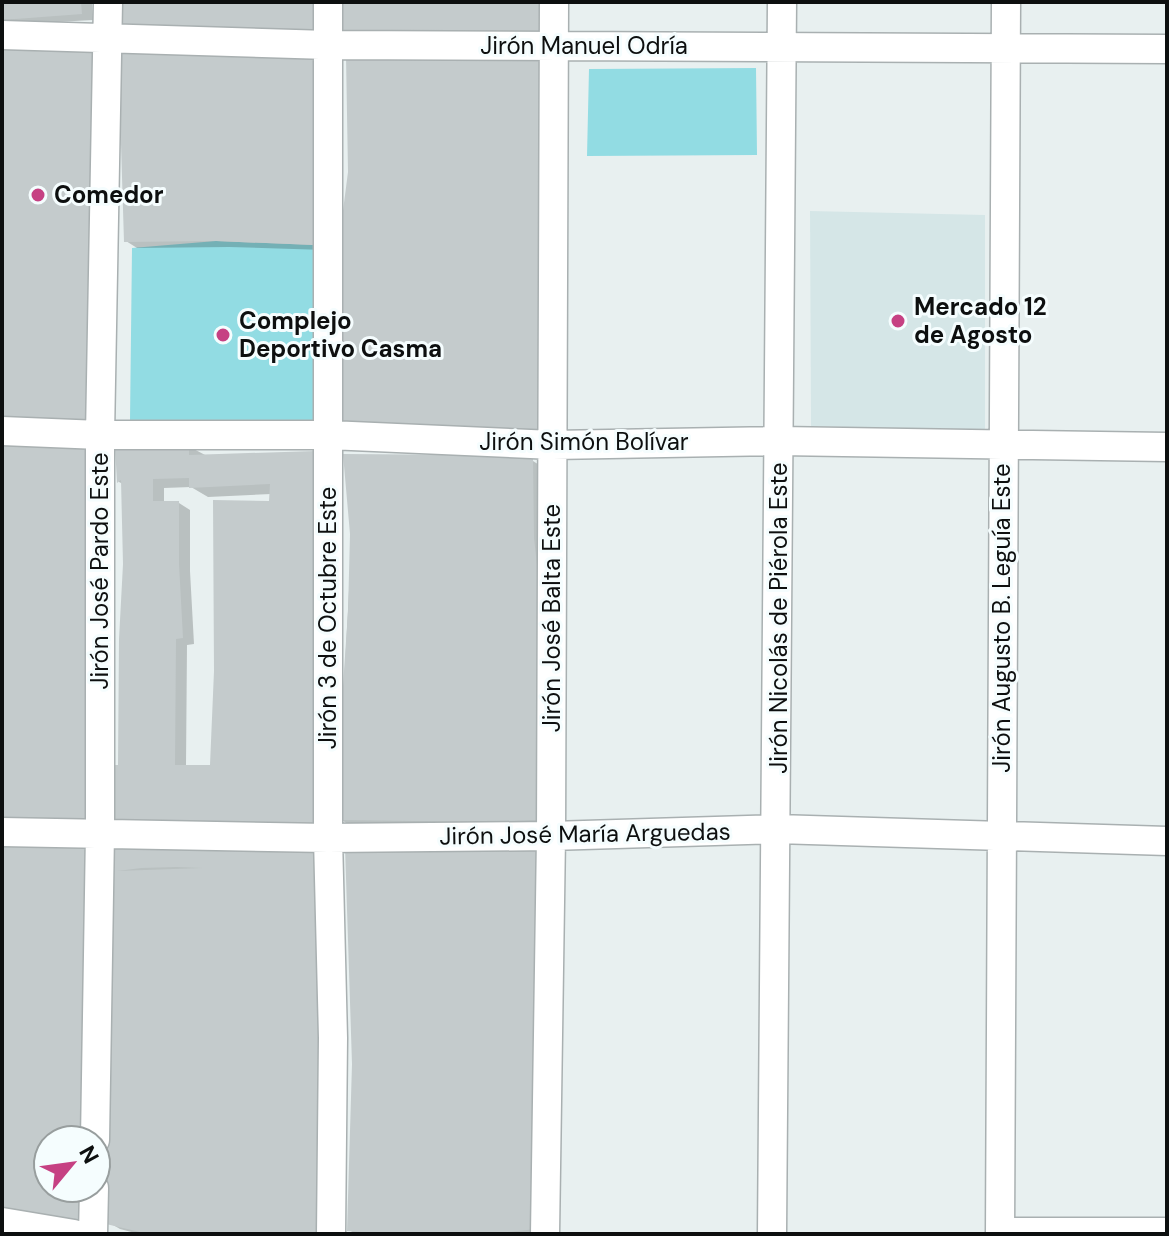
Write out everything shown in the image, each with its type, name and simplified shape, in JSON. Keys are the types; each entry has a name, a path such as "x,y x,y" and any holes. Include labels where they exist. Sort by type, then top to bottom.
{"street":[{"name":"Jirón José Pardo Este","path":"95,1124 100,832 100,435 108,2"},
{"name":"Jirón 3 de Octubre Este","path":"328,2 328,838 333,1038 331,1234"},
{"name":"Jirón José Balta Este","path":"545,1234 551,836 554,2"},
{"name":"Jirón Nicolás de Piérola Este","path":"772,1234 782,2"},
{"name":"Jirón Augusto B. Leguía Este","path":"1000,1233 1006,2"},
{"name":"Jirón Manuel Odría","path":"2,35 328,45 1167,49"},
{"name":"Jirón Simón Bolívar","path":"2,431 100,435 329,435 553,445 780,441 1167,447"},
{"name":"Jirón José María Arguedas","path":"2,832 328,838 551,836 777,829 1167,841"},
{"path":"93,1234 94,1204"},
{"path":"2,1222 74,1234"},
{"path":"1000,1233 1167,1232"}],"shaded area":[{"path":"756,68 757,155 587,156 589,69"},
{"name":"Mercado 12 de Agosto","path":"810,211 985,215 985,431 811,426"},
{"name":"Complejo Deportivo Casma","path":"216,241 314,245 314,423 130,421 132,248"}],"building":[{"path":"2,2 81,2 82,14 2,20"},
{"path":"116,2 321,2 322,37 115,31"},
{"path":"337,2 547,2 545,38 337,35"},
{"path":"2,45 93,48 91,123 95,188 90,367 86,391 88,425 2,421"},
{"path":"118,47 320,51 320,207 314,245 216,241 124,242"},
{"path":"546,52 544,430 341,428 337,257 348,172 346,56"},
{"path":"92,441 97,822 2,826 2,442"},
{"path":"189,444 189,455 315,451 320,825 102,822 102,765 118,765 123,564 121,480 117,483 115,446","holes":["189,478 189,488 270,484 269,501 213,500 214,671 210,765 175,765 176,639 183,638 179,501 153,501 153,479"]},
{"path":"343,454 479,455 533,459 534,538 540,591 541,820 338,820 338,760 350,534"},
{"path":"95,836 91,1124 32,1124 32,1204 89,1204 89,1221 2,1210 2,838"},
{"path":"103,840 313,845 319,1005 320,1234 170,1234 140,1232 106,1224 101,1204 112,1204 112,1124 97,1124","holes":["141,868 202,868 117,871"]},
{"path":"345,847 541,847 536,1229 489,1234 347,1231 352,1064"}],"place":[{"name":"Comedor","path":"38,195"},
{"name":"Mercado 12 de Agosto","path":"898,321"},
{"name":"Complejo Deportivo Casma","path":"223,335"}]}
